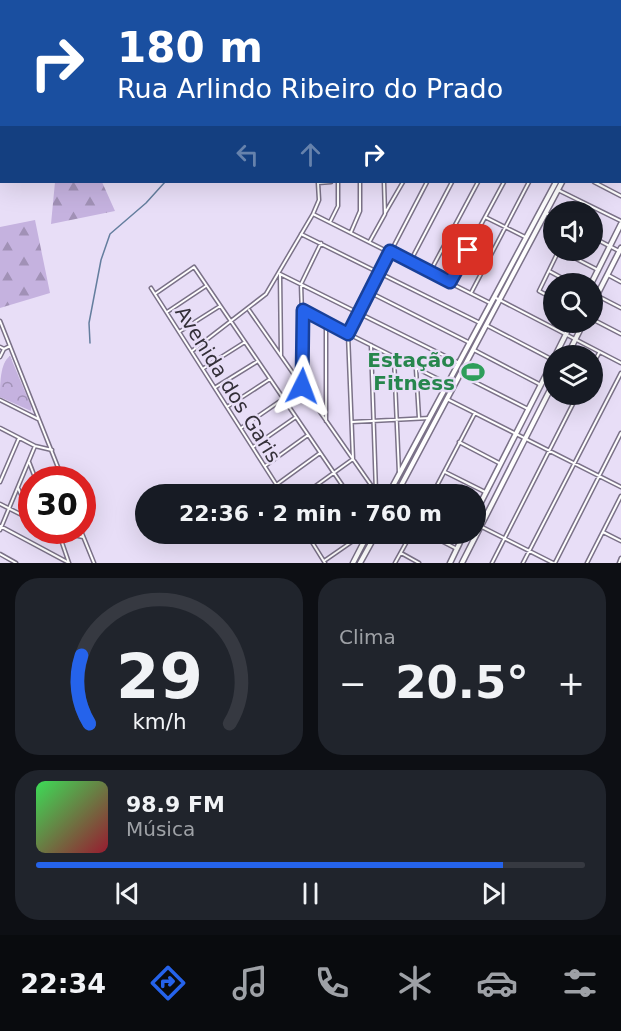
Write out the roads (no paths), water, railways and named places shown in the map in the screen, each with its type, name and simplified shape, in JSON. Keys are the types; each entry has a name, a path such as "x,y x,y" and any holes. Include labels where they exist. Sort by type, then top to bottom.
{"main road":[{"path":"402,484 500,299 556,183"},
{"path":"552,201 562,183"},
{"path":"394,484 526,238 543,216"},
{"path":"596,273 621,223"},
{"path":"603,283 620,251"},
{"path":"561,345 567,333"},
{"path":"572,345 578,333"},
{"path":"486,490 543,381"},
{"path":"486,511 543,403"},
{"path":"360,563 370,544"},
{"path":"450,563 459,544"},
{"path":"462,563 470,544"},
{"path":"353,563 362,546"}],"street":[{"path":"192,351 249,310 266,294 280,274 313,214 319,200 318,183"},
{"path":"330,222 338,206 338,183"},
{"path":"351,232 360,211 360,183"},
{"path":"384,183 385,214"},
{"path":"370,242 402,183"},
{"path":"353,459 348,334 426,183"},
{"path":"410,262 451,183"},
{"path":"430,272 477,183"},
{"path":"450,282 503,183"},
{"path":"471,293 528,183"},
{"path":"596,183 621,196"},
{"path":"558,190 621,223"},
{"path":"313,214 496,306"},
{"path":"485,217 526,238"},
{"path":"301,234 480,323"},
{"path":"603,242 620,251"},
{"path":"302,386 301,284 321,243"},
{"path":"553,273 549,271 554,261"},
{"path":"581,261 598,270"},
{"path":"155,294 194,267 341,484"},
{"path":"280,274 459,363"},
{"path":"280,274 281,357"},
{"path":"608,275 621,282"},
{"path":"167,312 206,286"},
{"name":"Avenida dos Garis","path":"151,288 216,387 275,484"},
{"path":"369,292 470,343"},
{"path":"494,297 543,321"},
{"path":"603,299 621,308"},
{"path":"179,332 220,306"},
{"path":"249,310 370,484"},
{"path":"303,310 448,384"},
{"path":"0,321 58,466"},
{"path":"326,323 326,421"},
{"path":"486,325 543,353"},
{"path":"603,325 621,334"},
{"path":"567,333 588,345"},
{"path":"203,369 245,342"},
{"path":"371,345 377,484"},
{"path":"0,357 4,349 10,346"},
{"path":"0,347 4,349"},
{"path":"473,350 541,385"},
{"path":"603,354 621,363"},
{"path":"394,357 399,476"},
{"path":"216,387 258,361"},
{"path":"416,369 418,418"},
{"path":"523,563 621,373"},
{"path":"460,375 528,409"},
{"path":"227,407 270,379"},
{"path":"241,428 302,386"},
{"path":"447,399 621,487"},
{"path":"0,400 38,419"},
{"path":"492,563 572,405"},
{"path":"438,484 475,413"},
{"path":"253,447 296,417"},
{"path":"352,422 430,418"},
{"path":"0,434 1,428 35,446 52,450"},
{"path":"486,530 554,563 621,433"},
{"path":"265,466 308,435"},
{"path":"0,482 20,438"},
{"path":"459,442 500,464"},
{"path":"26,466 35,446"},
{"path":"277,484 320,453"},
{"path":"317,484 353,459"},
{"path":"28,462 30,466"},
{"path":"444,471 469,484"},
{"path":"18,488 0,527 69,563"},
{"path":"587,563 621,496"},
{"path":"0,504 18,513"},
{"path":"603,532 621,541"},
{"path":"63,544 69,563"},
{"path":"87,544 94,563"},
{"path":"313,544 324,562 348,544"},
{"path":"395,563 406,544"},
{"path":"447,544 457,549"},
{"path":"401,553 419,563"},
{"path":"0,554 16,563"},
{"path":"619,563 621,558"}],"waterway":[{"path":"90,343 89,323 101,260 110,234 146,203 164,183"}],"place":[{"name":"Estação Fitness","path":"473,372"}]}
